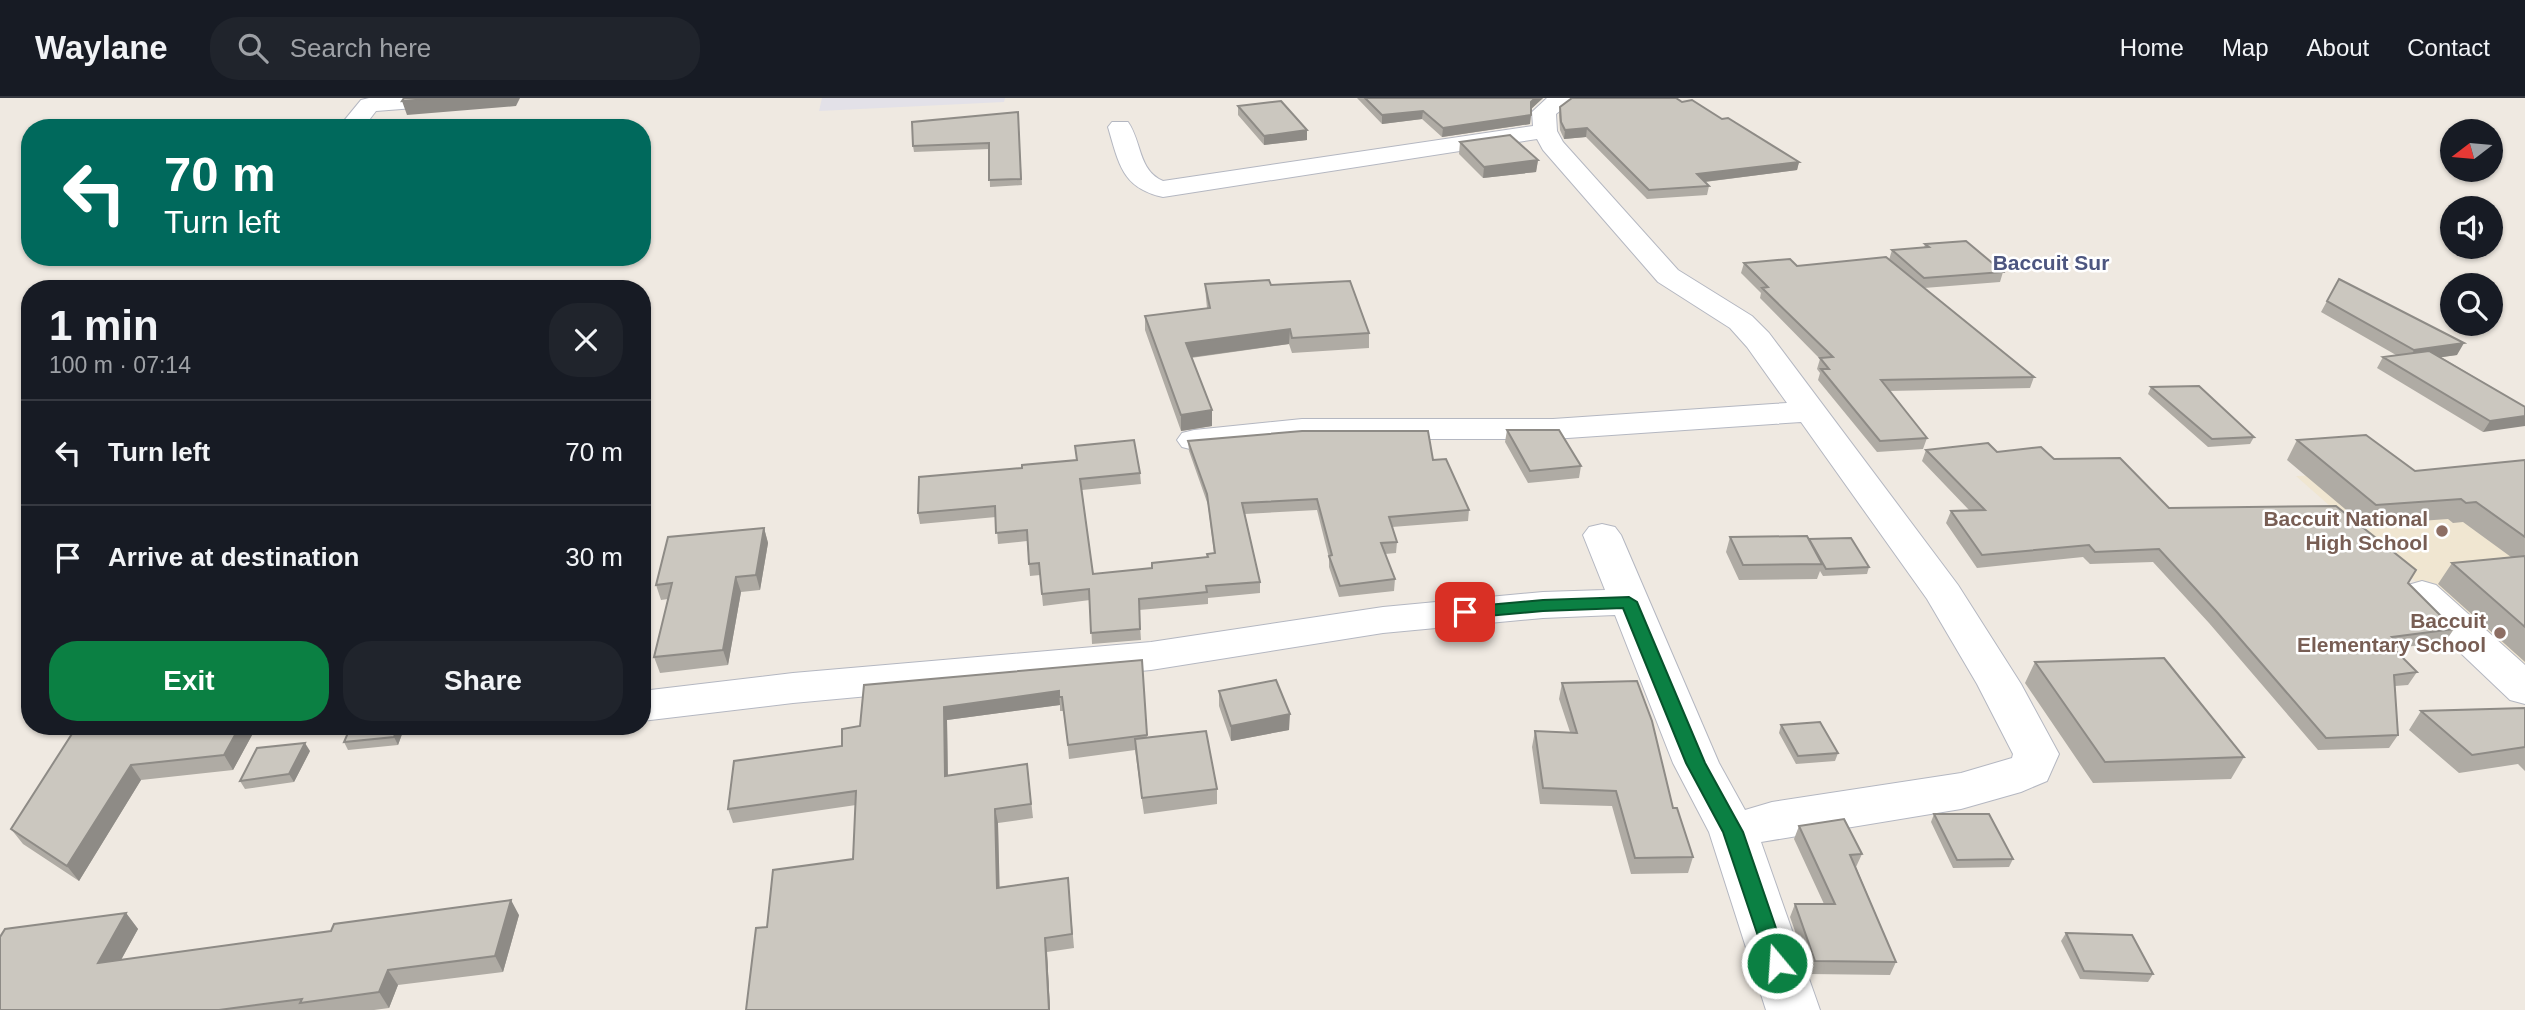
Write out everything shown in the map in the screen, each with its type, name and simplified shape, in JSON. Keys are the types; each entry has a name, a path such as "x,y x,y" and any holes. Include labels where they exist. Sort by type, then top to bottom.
{"street":[{"path":"357,119 372,101 453,98"},
{"path":"1566,98 1557,101 1544,112 1545,131 1552,145 1668,276 1741,322 1758,340 1944,594 1999,684 2036,754 2031,769 2010,780 1961,791 1772,820 1733,832"},
{"path":"1120,127 1139,177 1153,187 1163,189 1545,131"},
{"path":"1194,440 1302,429 1553,429 1812,411"},
{"path":"1602,535 1696,763 1733,832 1793,1010"},
{"path":"2422,594 2525,690"},
{"path":"651,705 793,688 1151,656 1383,620 1543,605 1629,602"}],"shaded area":[{"path":"822,98 1005,98 1004,102 819,111"},
{"name":"Baccuit National High School","path":"2525,469 2525,678 2296,476"}],"building":[{"path":"404,98 442,98 402,101"},
{"path":"1365,98 1535,98 1531,102 1531,115 1443,128 1423,111 1382,115"},
{"path":"1572,98 1676,98 1682,102 1692,100 1722,119 1728,118 1799,162 1697,174 1709,186 1649,190 1587,128 1565,130 1561,122 1560,107"},
{"path":"1281,101 1307,130 1264,136 1238,106"},
{"path":"1018,112 1021,179 989,180 989,143 913,146 912,122"},
{"path":"1510,135 1538,160 1484,167 1460,142"},
{"path":"1966,241 2003,272 1924,278 1892,250 1929,247 1925,244"},
{"path":"1886,257 2034,377 1881,380 1927,438 1880,441 1821,369 1829,369 1820,358 1833,357 1762,288 1768,287 1744,263 1790,259 1797,266"},
{"path":"2339,279 2440,331 2440,336 2450,336 2464,343 2414,350 2327,301"},
{"path":"1269,280 1271,285 1350,281 1369,333 1292,338 1290,329 1186,343 1212,410 1181,415 1145,316 1210,308 1205,284"},
{"path":"2429,351 2525,407 2525,416 2490,421 2383,357"},
{"path":"2199,386 2254,437 2212,439 2151,387"},
{"path":"1507,430 1559,430 1581,466 1530,471"},
{"path":"1302,431 1428,431 1433,460 1446,459 1469,510 1389,517 1397,542 1381,543 1395,579 1340,586 1329,556 1332,555 1317,499 1242,503 1260,582 1206,586 1207,592 1139,599 1140,629 1091,633 1089,589 1042,594 1039,563 1029,564 1027,530 996,533 995,506 918,513 919,477 1077,460 1075,446 1134,440 1140,473 1080,479 1093,574 1152,568 1152,563 1208,557 1207,554 1215,553 1207,494 1188,441"},
{"path":"2366,435 2415,471 2525,460 2525,537 2476,502 2466,503 2461,499 2376,505 2297,440"},
{"path":"1988,443 1997,452 2041,447 2054,459 2120,458 2169,508 2336,506 2416,570 2408,583 2454,629 2392,637 2400,644 2390,645 2417,672 2394,675 2398,735 2326,738 2159,549 2095,552 2089,545 1982,555 1951,511 1985,510 1926,450"},
{"path":"764,528 756,575 736,577 723,650 654,657 672,583 656,585 668,537"},
{"path":"1807,536 1822,564 1743,565 1730,537"},
{"path":"1851,538 1869,567 1826,569 1809,539"},
{"path":"2525,556 2525,627 2452,563"},
{"path":"2164,658 2244,757 2105,762 2035,662"},
{"path":"1142,660 1147,735 1068,745 1059,691 944,707 945,776 1027,764 1031,804 995,809 997,888 1068,878 1072,934 1045,938 1049,1010 746,1010 756,928 767,927 773,870 853,859 856,791 728,809 734,761 842,746 842,729 860,726 864,685"},
{"path":"1276,680 1290,714 1231,726 1219,691"},
{"path":"1637,681 1652,721 1673,808 1677,808 1693,857 1635,858 1616,791 1543,788 1535,731 1577,733 1562,683"},
{"path":"2525,708 2525,747 2472,755 2421,711"},
{"path":"1820,722 1838,753 1798,756 1781,725"},
{"path":"1206,731 1217,789 1142,798 1135,739"},
{"path":"71,735 235,735 224,755 131,765 67,866 11,829"},
{"path":"347,735 395,735 394,737 344,742"},
{"path":"305,743 289,774 240,781 257,748"},
{"path":"1934,814 1989,814 2013,859 1957,860"},
{"path":"1844,819 1862,854 1850,855 1896,962 1815,961 1795,904 1835,904 1799,826"},
{"path":"511,900 495,956 388,970 379,992 219,1010 0,1010 0,937 5,929 126,913 98,963 331,931 334,924"},
{"path":"2066,933 2132,935 2153,974 2084,971"}],"place":[{"name":"Baccuit National High School","path":"2442,531"},
{"name":"Baccuit Elementary School","path":"2500,633"}],"district":[{"name":"Baccuit Sur","path":"2051,263"}],"route":[{"path":"1465,612 1543,605 1629,602 1696,763 1733,832 1777,963"}]}
